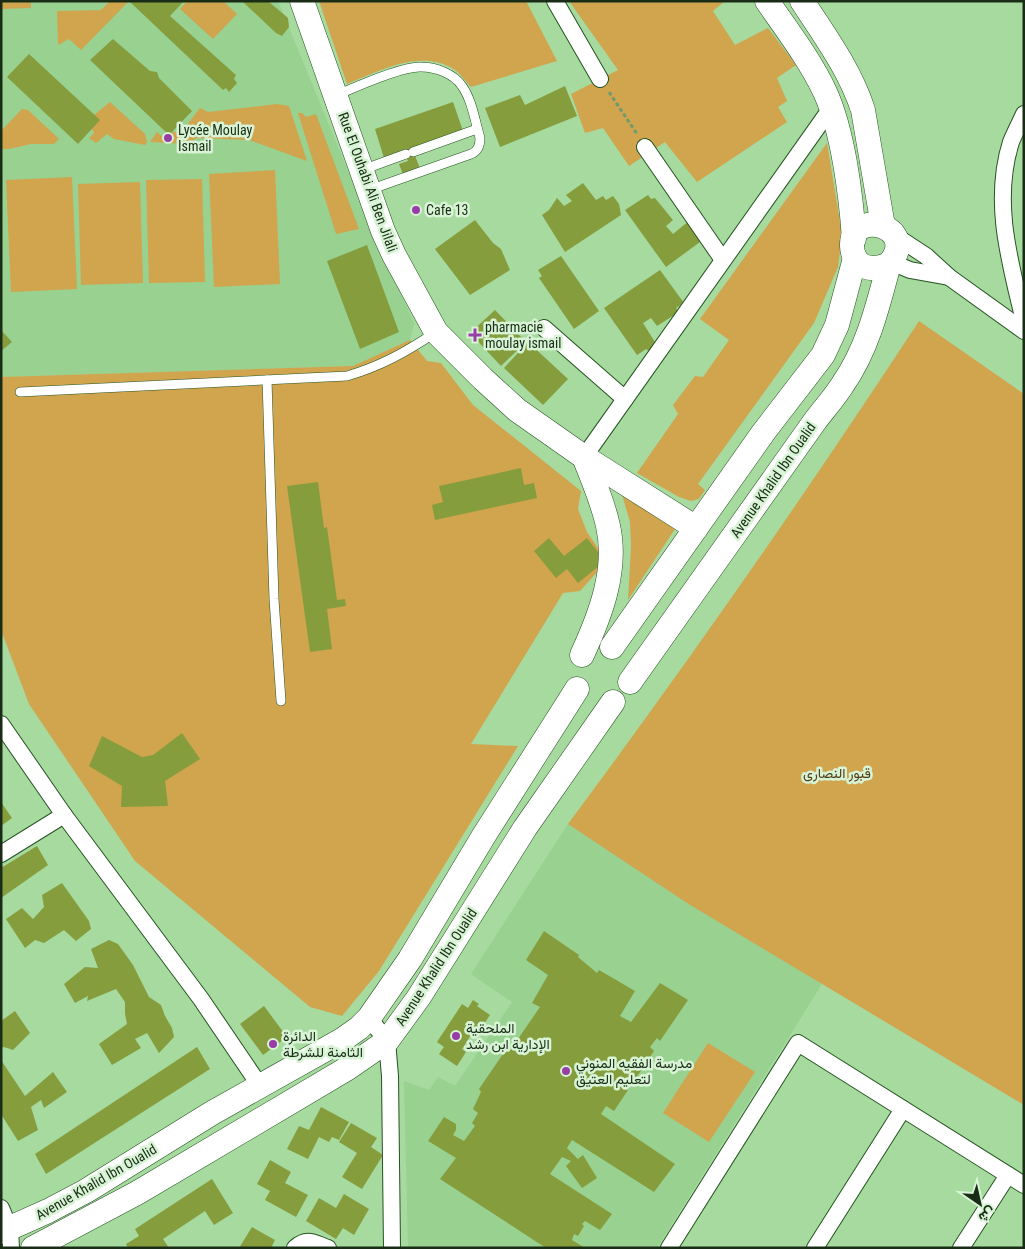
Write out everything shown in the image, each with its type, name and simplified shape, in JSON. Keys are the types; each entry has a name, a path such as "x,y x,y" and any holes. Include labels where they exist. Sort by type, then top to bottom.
{"main road":[{"name":"Rue El Ouhabi Ali Ben Jilali","path":"302,1 383,231 436,332 517,410 591,462 696,528"},
{"path":"767,1 814,72 831,108 845,170 854,248 859,262 868,268 880,268 890,263 897,250 896,240 889,230 863,110 858,94 842,63 802,1"},
{"path":"608,647 823,355 838,325 857,233 866,226 878,224 889,230"},
{"name":"Avenue Khalid Ibn Oualid","path":"630,682 809,429 844,383 860,354 871,327 890,263"},
{"path":"591,462 609,484 621,514 625,545 618,610 608,647"},
{"path":"582,655 596,647 608,647 619,651 630,665 630,682 627,690 613,702 597,703 589,701 577,689 574,680 576,662 582,655 597,622 610,562 609,528 591,462"},
{"name":"Avenue Khalid Ibn Oualid","path":"6,1229 86,1190 212,1113 342,1040 359,1028 369,1018 410,959 483,837 577,689"},
{"name":"Avenue Khalid Ibn Oualid","path":"33,1248 137,1193 348,1068 387,1041 420,997 525,828 613,702"}],"street":[{"path":"555,1 600,78"},
{"path":"591,462 626,399 831,108"},
{"path":"1024,114 1011,142 1003,181 1003,220 1009,259 1024,321"},
{"path":"645,147 723,260"},
{"path":"889,230 926,256 949,277 1024,331"},
{"path":"890,263 910,270 949,277"},
{"path":"544,328 626,399"},
{"path":"1,724 64,815 201,999 260,1086"},
{"path":"1,854 64,815"},
{"path":"369,1018 387,1041 390,1076 392,1248"},
{"path":"669,1248 798,1043 1024,1185"},
{"path":"815,1248 903,1109"},
{"path":"961,1248 1008,1175"},
{"path":"295,1248 302,1242 309,1241 328,1248"}],"lane":[{"path":"336,95 406,69 422,66 454,77 467,95 480,142 474,152 365,180"},
{"path":"365,180 409,153 477,129"},
{"path":"20,392 346,376 370,369 406,353 436,332"},
{"path":"267,380 274,599 281,701"}],"path":[{"path":"600,78 645,147"}],"shaded area":[{"name":"Lycée Moulay Ismail","path":"1,1 278,1 380,249 414,323 410,340 353,366 1,377"},
{"path":"568,824 822,984 657,1248 408,1248 404,1081 429,1090 438,1077 455,1086 512,1002 471,974"}],"green space":[{"path":"1,1 31,1 31,8 1,9"},
{"path":"110,1 129,1 81,50 69,39 58,45 57,11 101,10"},
{"path":"187,1 223,1 237,14 213,39 180,9"},
{"path":"319,1 526,1 557,61 471,87 455,70 442,64 428,61 401,64 347,84"},
{"path":"569,1 725,1 713,11 735,45 768,28 796,65 777,78 787,101 778,107 787,122 697,182 665,142 629,166 603,128 585,133 571,94 618,70"},
{"path":"110,102 145,134 147,142 145,145 114,139 107,134 96,143 89,138 94,133 92,129 94,115"},
{"path":"277,104 289,106 307,161 249,140 196,138 189,144 150,142 157,132 166,140 173,131 179,135 200,108 208,112"},
{"path":"22,109 28,110 59,139 54,144 31,144 2,149 1,131"},
{"path":"298,113 302,113 306,117 316,114 359,229 336,234"},
{"path":"827,143 842,234 838,267 814,323 698,484 705,490 699,499 691,501 679,497 637,473 678,414 673,405 695,376 703,377 729,340 700,319"},
{"path":"275,170 280,284 214,287 209,174"},
{"path":"72,177 77,289 11,292 6,180"},
{"path":"202,179 205,282 149,283 146,180"},
{"path":"140,182 143,283 81,285 78,184"},
{"name":"قبور النصارى","path":"919,321 1024,394 1024,1105 687,903 568,824 659,700 747,575"},
{"path":"410,340 427,361 441,363 473,405 581,491 578,509 587,532 607,561 580,591 563,593 471,744 518,746 379,971 342,1016 310,1007 135,861 29,704 1,630 1,377 353,366"},
{"path":"621,491 677,526 628,600 631,546 630,522"},
{"path":"708,1043 755,1072 709,1142 663,1113"}],"building":[{"path":"129,1 184,1 170,16 236,75 234,79 237,83 229,92 226,88 223,90"},
{"path":"242,1 268,1 288,18 289,27 282,36 276,33"},
{"path":"113,39 150,71 157,72 159,78 192,111 169,135 90,60"},
{"path":"29,54 100,120 78,144 7,77"},
{"path":"565,86 577,116 500,147 485,108 520,95 525,105"},
{"path":"453,102 463,131 412,148 421,171 404,177 399,164 408,161 404,151 384,158 375,129"},
{"path":"583,183 596,200 603,196 606,200 613,196 619,204 621,215 565,252 542,215 549,210 557,198 564,206 572,201 566,195"},
{"path":"648,195 651,199 655,198 673,220 666,226 673,234 690,220 696,230 693,231 700,242 666,267 625,210"},
{"path":"475,220 493,243 501,249 510,270 470,295 435,249"},
{"path":"367,245 399,332 360,349 327,261"},
{"path":"561,256 599,311 574,329 539,278 542,276 538,270"},
{"path":"660,270 684,303 676,308 679,312 657,326 651,318 643,323 658,347 651,353 646,349 637,355 604,308"},
{"path":"495,310 526,342 501,366 470,333"},
{"path":"1,330 12,342 1,351"},
{"path":"528,342 568,379 543,405 504,368"},
{"path":"521,468 524,485 534,483 537,498 435,520 432,505 443,502 439,486"},
{"path":"318,482 324,528 327,527 337,600 345,599 346,606 327,609 332,649 310,652 287,486"},
{"path":"549,538 564,556 587,538 605,561 578,583 567,569 556,578 534,551"},
{"path":"182,733 200,759 165,781 168,806 121,807 122,786 89,766 102,736 142,757 153,755"},
{"path":"1,802 12,818 1,826"},
{"path":"37,846 48,865 1,898 1,868"},
{"path":"62,883 89,921 91,929 76,941 64,930 44,943 35,940 25,948 6,919 22,908 33,919 44,907 42,895"},
{"name":"مدرسة الفقيه المنوني لتعليم العتيق","path":"544,931 579,955 578,957 597,973 599,970 635,991 620,1016 631,1022 660,983 688,1000 660,1041 657,1038 650,1047 654,1051 614,1111 606,1106 601,1114 675,1164 654,1192 572,1140 567,1148 578,1159 583,1155 597,1178 582,1188 566,1166 571,1161 562,1157 550,1174 612,1214 600,1230 585,1221 578,1236 574,1234 572,1240 585,1248 546,1248 440,1179 456,1158 428,1141 444,1117 456,1124 456,1130 453,1135 464,1141 475,1126 472,1123 478,1113 473,1109 481,1092 479,1089 505,1051 509,1052 540,1007 532,1003 548,975 526,960"},
{"path":"109,940 118,944 133,965 149,997 161,1005 172,1028 174,1037 159,1053 147,1033 135,1039 141,1048 112,1065 99,1044 127,1024 125,1002 116,989 87,1001 88,996 75,1003 64,984 85,967 98,968 91,949"},
{"name":"الملحقية الإدارية ابن رشد","path":"473,1000 479,1004 477,1006 490,1015 480,1030 476,1027 462,1049 466,1052 457,1066 439,1054 444,1047 437,1042 462,1004 468,1008"},
{"path":"264,1006 287,1037 263,1055 240,1024"},
{"path":"15,1011 30,1033 13,1050 1,1048 1,1021"},
{"path":"197,1047 210,1069 46,1174 35,1154"},
{"path":"1,1060 25,1096 53,1072 67,1092 44,1108 41,1100 31,1107 38,1130 18,1141 1,1114"},
{"path":"321,1107 349,1122 339,1140 332,1137 329,1142 319,1137 308,1159 287,1149 299,1126 309,1130"},
{"path":"351,1123 377,1138 371,1147 383,1155 362,1189 342,1177 357,1153 339,1142"},
{"path":"270,1160 291,1172 285,1183 308,1195 296,1217 265,1200 270,1191 257,1184"},
{"path":"212,1179 233,1213 214,1225 205,1211 163,1239 169,1248 128,1248 126,1244 139,1236 135,1229"},
{"path":"344,1194 369,1209 354,1235 343,1228 336,1239 306,1221 319,1198 336,1208"},
{"path":"252,1227 275,1240 271,1248 239,1248"}],"place":[{"name":"Lycée Moulay Ismail","path":"168,138"},
{"name":"Cafe 13","path":"416,210"},
{"name":"pharmacie moulay ismail","path":"475,335"},
{"name":"الملحقية الإدارية ابن رشد","path":"456,1036"},
{"name":"الدائرة الثامنة للشرطة","path":"273,1044"},
{"name":"مدرسة الفقيه المنوني لتعليم العتيق","path":"566,1071"}]}
